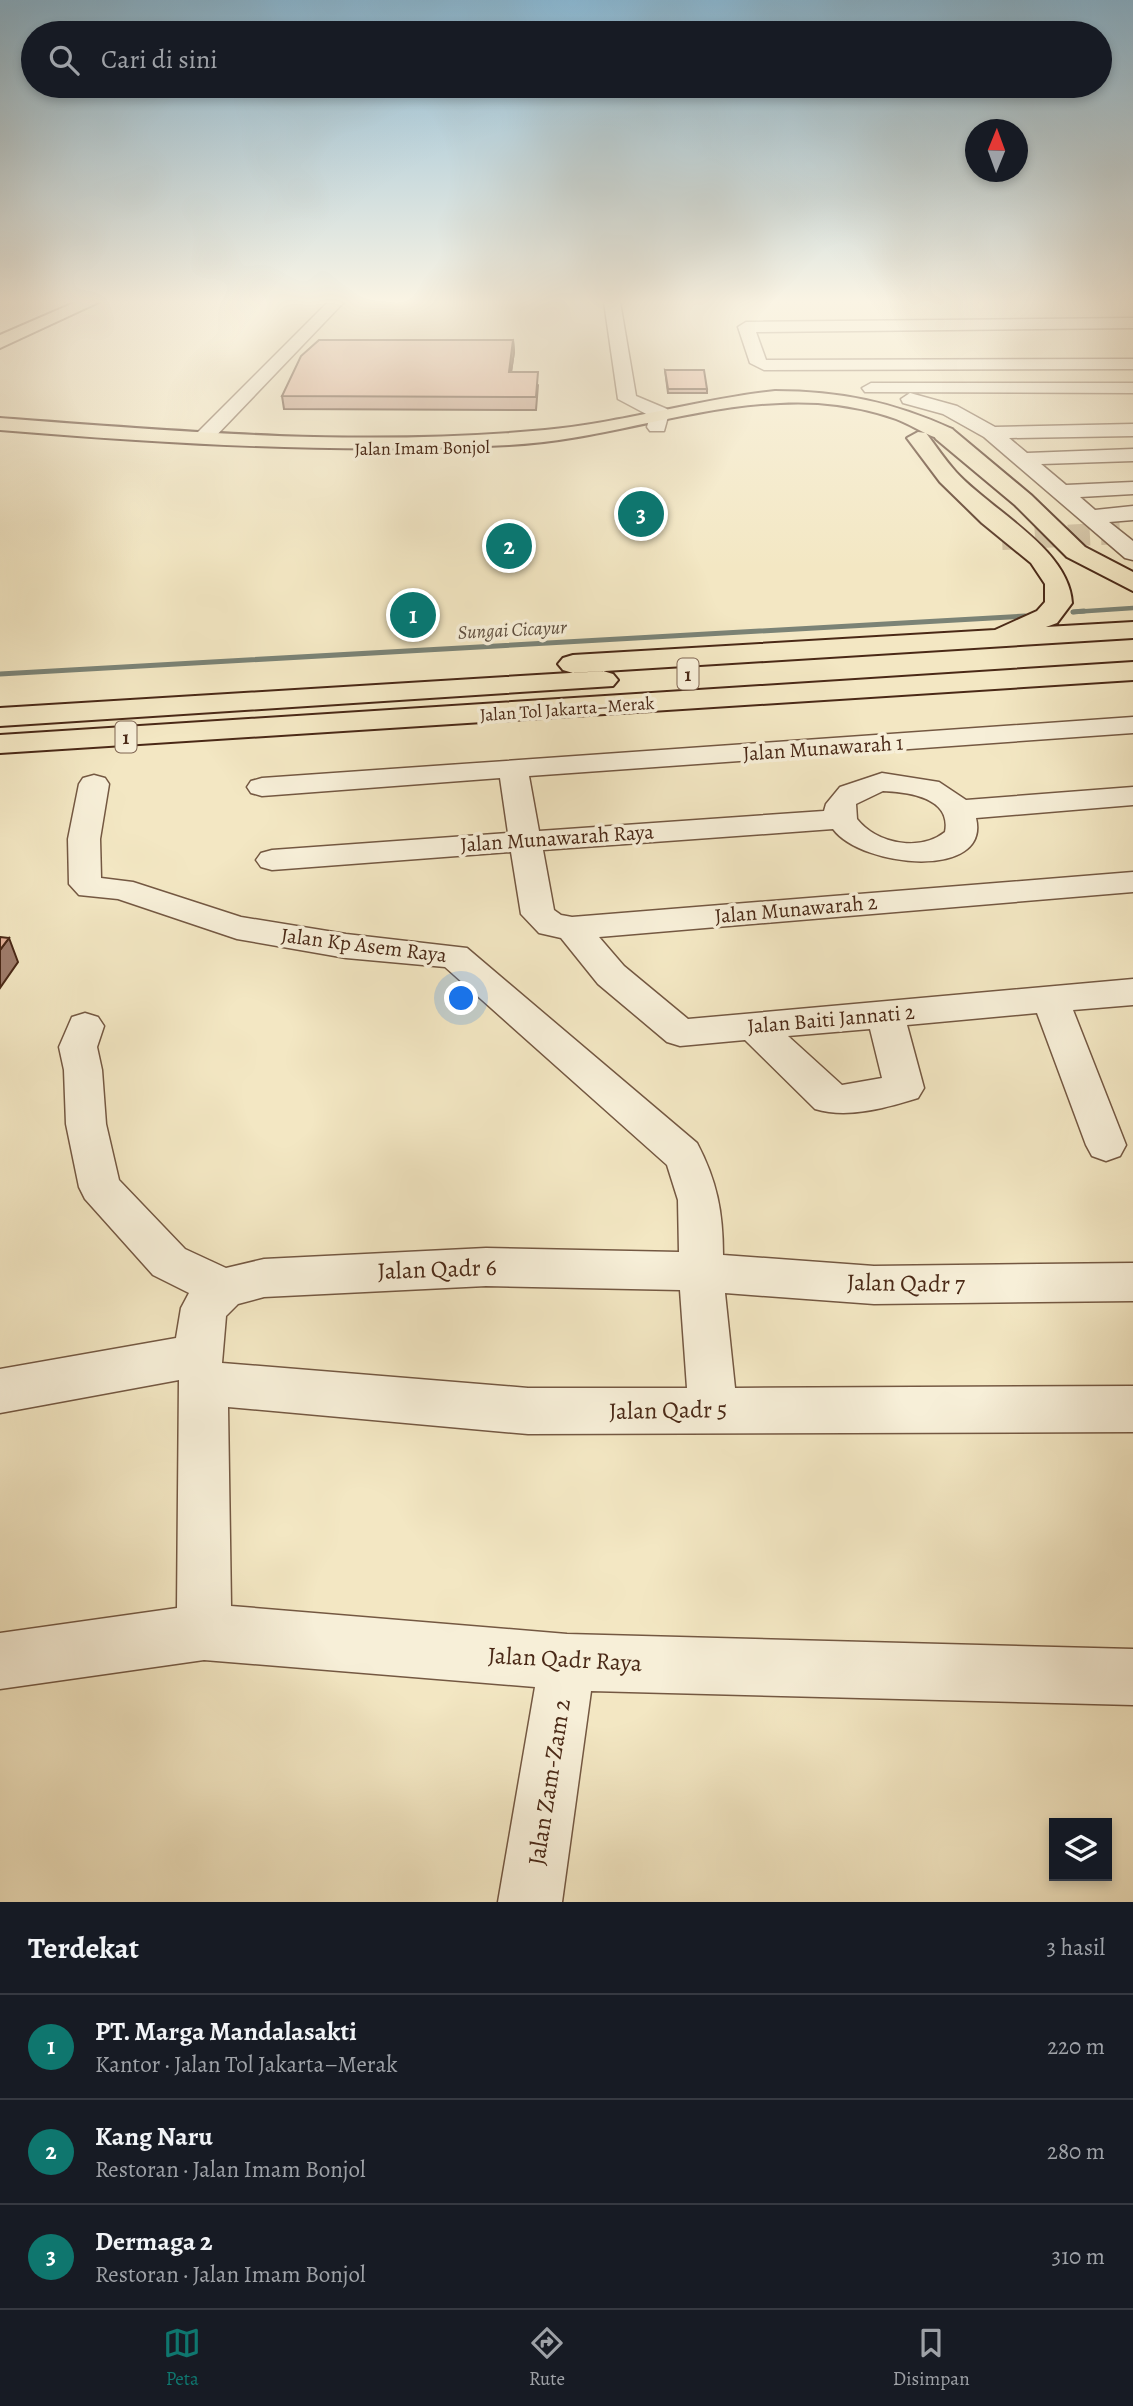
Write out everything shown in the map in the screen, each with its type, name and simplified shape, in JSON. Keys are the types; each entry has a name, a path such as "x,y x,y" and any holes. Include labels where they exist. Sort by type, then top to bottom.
{"main road":[{"name":"Jalan Imam Bonjol","path":"0,433 196,446 555,444 772,398 831,397 947,422 1076,552 1133,583"},
{"name":"Jalan Imam Bonjol","path":"0,424 333,445 553,436 758,406 809,403 858,409 888,420 918,438 948,477 990,518 1041,558 1058,584 1059,603 1047,617 1014,630 950,642"},
{"path":"0,698 1133,630"},
{"name":"Jalan Tol Jakarta–Merak","path":"0,717 1133,646"},
{"name":"Jalan Tol Jakarta–Merak","path":"0,744 251,730 1133,671"},
{"path":"0,762 251,730"}],"street":[{"path":"204,437 250,391"},
{"path":"626,391 627,399 659,420"},
{"path":"883,391 947,422 991,433 1133,430"},
{"path":"601,428 627,399"},
{"path":"947,422 989,410"},
{"path":"991,433 1133,553"},
{"path":"1025,462 1133,455"},
{"path":"1025,462 1133,461"},
{"path":"1058,492 1133,488"},
{"path":"1088,517 1133,513"},
{"name":"Jalan Munawarah 1","path":"262,787 1133,725"},
{"path":"862,745 882,782"},
{"path":"513,768 527,839"},
{"path":"882,782 900,782 935,792 959,810 963,824 959,837 945,847 925,852 898,852 873,845 852,834 841,819 840,806 848,794 862,786 882,782"},
{"name":"Jalan Kp Asem Raya","path":"94,784 84,839 85,884 92,888 121,889 237,928 346,946 445,953 464,961 682,1154 695,1177 701,1215 691,1271"},
{"path":"959,810 1133,796"},
{"name":"Jalan Munawarah Raya","path":"272,860 527,839 841,819"},
{"name":"Jalan Munawarah 2","path":"527,839 538,914 551,925 572,928 1133,882"},
{"path":"925,852 949,897"},
{"name":"Jalan Baiti Jannati 2","path":"572,928 611,975 680,1033 1133,992"},
{"path":"1051,999 1106,1145"},
{"path":"753,1026 829,1098 842,1100 904,1088 885,1013"},
{"path":"85,1026 78,1047 79,1058 83,1070 86,1124 100,1187 169,1262 214,1298 200,1369 204,1632"},
{"name":"Jalan Qadr 6","path":"214,1298 264,1278 442,1268 691,1271"},
{"path":"691,1271 713,1409"},
{"name":"Jalan Qadr 7","path":"691,1271 874,1285 1133,1282"},
{"name":"Jalan Qadr 5","path":"0,1391 200,1369 528,1411 1133,1409"},
{"name":"Jalan Qadr Raya","path":"0,1661 204,1632 567,1662 1133,1676"},
{"name":"Jalan Zam-Zam 2","path":"530,1902 567,1662"}],"building":[{"path":"284,391 536,391 536,397 282,396"},
{"path":"0,937 9,938 0,950"}],"waterway":[{"name":"Sungai Cicayur","path":"1084,611 1073,612 1133,608"},
{"name":"Sungai Cicayur","path":"0,674 1025,616"}],"tunnel":[{"path":"1002,539 1120,533"}],"place":[{"name":"Dermaga 2","path":"641,514"},
{"name":"Kang Naru","path":"509,546"},
{"name":"PT. Marga Mandalasakti","path":"413,615"}]}
